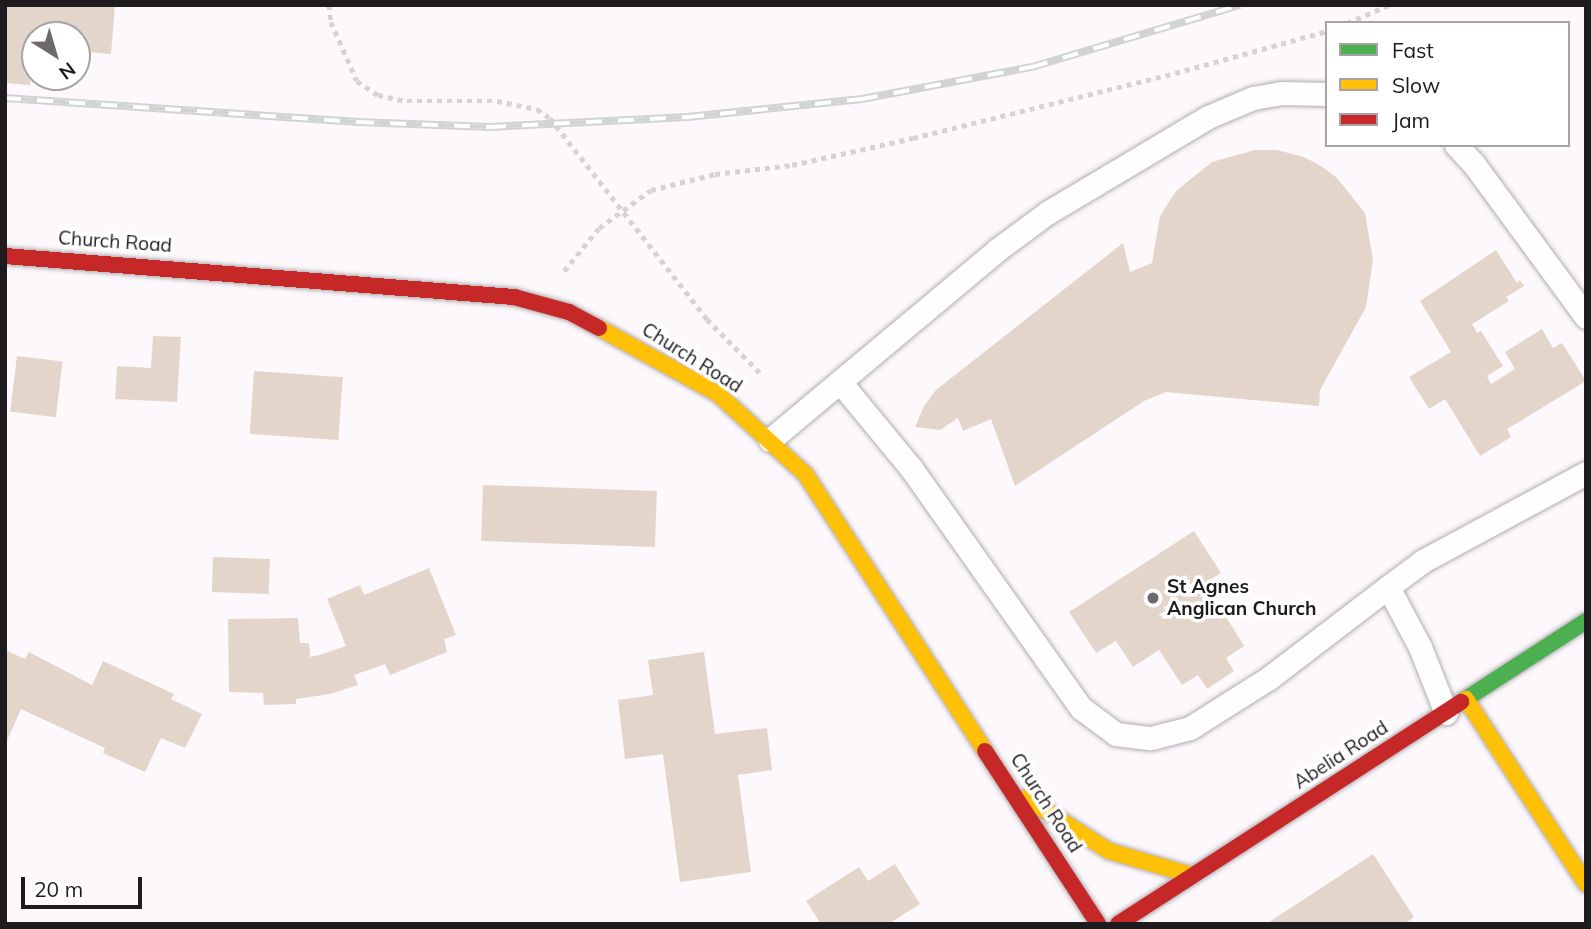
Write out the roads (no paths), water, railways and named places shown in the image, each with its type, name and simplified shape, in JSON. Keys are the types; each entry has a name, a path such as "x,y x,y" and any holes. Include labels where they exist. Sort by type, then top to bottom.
{"main road":[{"name":"Church Road","path":"5,256 423,287 538,301 603,328 679,370 718,394 806,475 1011,786 1098,924"},
{"name":"Abelia Road","path":"1118,924 1586,621"},
{"path":"1466,699 1586,884"},
{"path":"1011,786 1048,814 1109,851 1191,875"}],"lane":[{"path":"770,440 997,250 1046,213 1208,117 1253,98 1280,93 1325,94"},
{"path":"1458,147 1473,163 1586,317"},
{"path":"840,382 911,468 1081,708 1116,734 1151,738 1190,728 1269,678 1423,561 1586,473"},
{"path":"1388,587 1420,648 1446,713"}],"railway":[{"path":"5,98 358,122 490,127 688,117 862,99 1032,67 1240,5"}],"place":[{"name":"St Agnes Anglican Church","path":"1153,598"}]}
